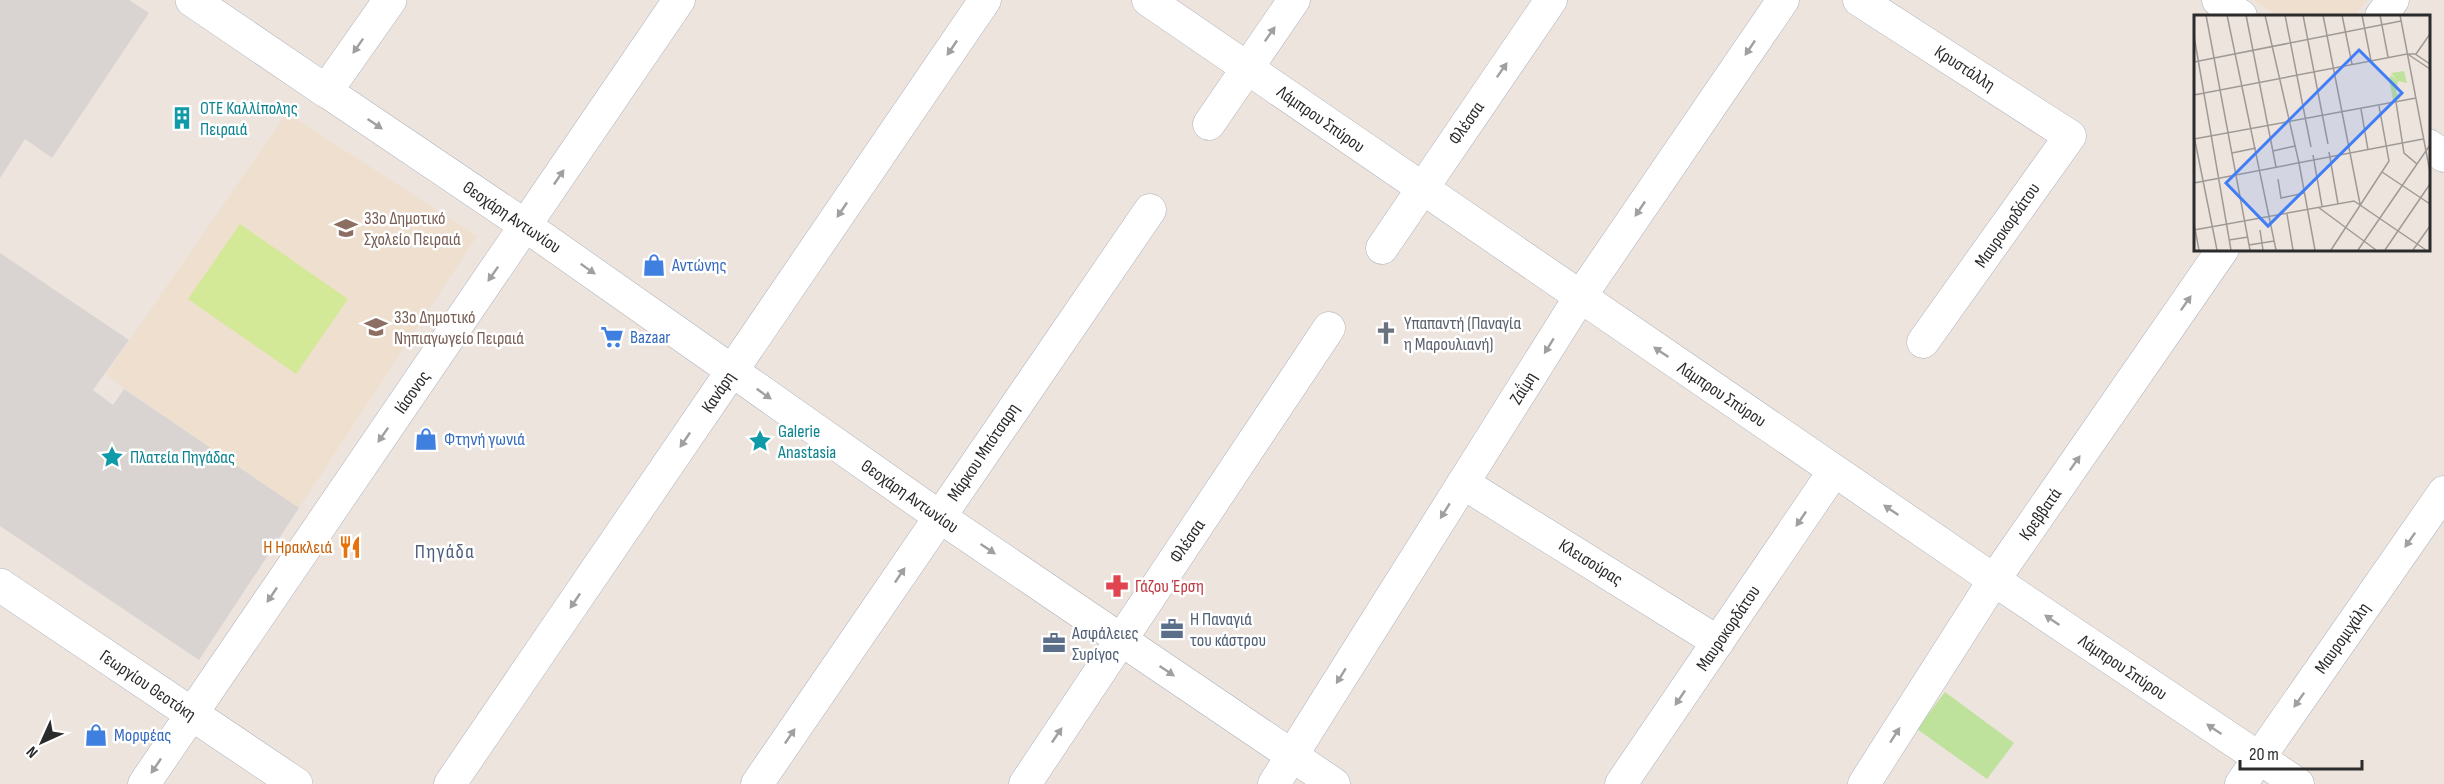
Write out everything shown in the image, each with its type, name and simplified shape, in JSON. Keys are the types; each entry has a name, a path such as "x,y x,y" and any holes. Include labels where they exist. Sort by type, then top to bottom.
{"street":[{"name":"Θεοχάρη Αντωνίου","path":"192,0 526,226 940,517 1334,784"},
{"path":"326,91 390,0"},
{"name":"Ιάσονος","path":"144,784 679,0"},
{"name":"Κανάρη","path":"450,784 985,0"},
{"name":"Λάμπρου Σπύρου","path":"1148,0 1834,471 2298,784"},
{"path":"1209,124 1294,0"},
{"name":"Φλέσσα","path":"1382,248 1551,0"},
{"name":"Ζαΐμη","path":"1274,784 1580,297 1783,0"},
{"name":"Κρυστάλλη","path":"1859,0 2070,136"},
{"path":"2218,0 2240,15"},
{"path":"2382,15 2393,0"},
{"name":"Μαυροκορδάτου","path":"1923,342 2070,136"},
{"path":"2429,146 2444,156"},
{"name":"Μάρκου Μπότσαρη","path":"757,784 1150,210"},
{"name":"Κρεββατά","path":"1864,784 1994,580 2222,250"},
{"name":"Φλέσσα","path":"1025,784 1329,328"},
{"name":"Μαυροκορδάτου","path":"1621,784 1834,471"},
{"name":"Κλεισούρας","path":"1463,483 1718,642"},
{"name":"Μαυρομιχάλη","path":"2241,784 2444,492"},
{"name":"Γεωργίου Θεοτόκη","path":"0,585 296,784"}],"shaded area":[{"path":"0,0 129,0 149,13 52,158 25,139 0,178"},
{"path":"2254,0 2367,0 2356,15 2276,15"},
{"path":"287,113 477,236 299,508 106,374"},
{"name":"Πλατεία Πηγάδας","path":"0,253 129,340 93,390 113,405 124,389 299,508 199,660 0,526"}],"green space":[{"path":"240,224 348,299 296,374 188,299"},
{"path":"1945,692 2014,743 1987,779 1917,729"}],"place":[{"name":"ΟΤΕ Καλλίπολης Πειραιά","path":"182,118"},
{"name":"33ο Δημοτικό Σχολείο Πειραιά","path":"346,228"},
{"name":"Αντώνης","path":"654,265"},
{"name":"33ο Δημοτικό Νηπιαγωγείο Πειραιά","path":"376,327"},
{"name":"Υπαπαντή (Παναγία η Μαρουλιανή)","path":"1386,333"},
{"name":"Bazaar","path":"612,337"},
{"name":"Φτηνή γωνιά","path":"426,439"},
{"name":"Galerie Anastasia","path":"760,441"},
{"name":"Πλατεία Πηγάδας","path":"112,457"},
{"name":"Η Ηρακλειά","path":"350,547"},
{"name":"Γάζου Έρση","path":"1117,586"},
{"name":"Η Παναγιά του κάστρου","path":"1172,629"},
{"name":"Ασφάλειες Συρίγος","path":"1054,643"},
{"name":"Μορφέας","path":"96,735"}],"district":[{"name":"Πηγάδα","path":"445,551"}]}
